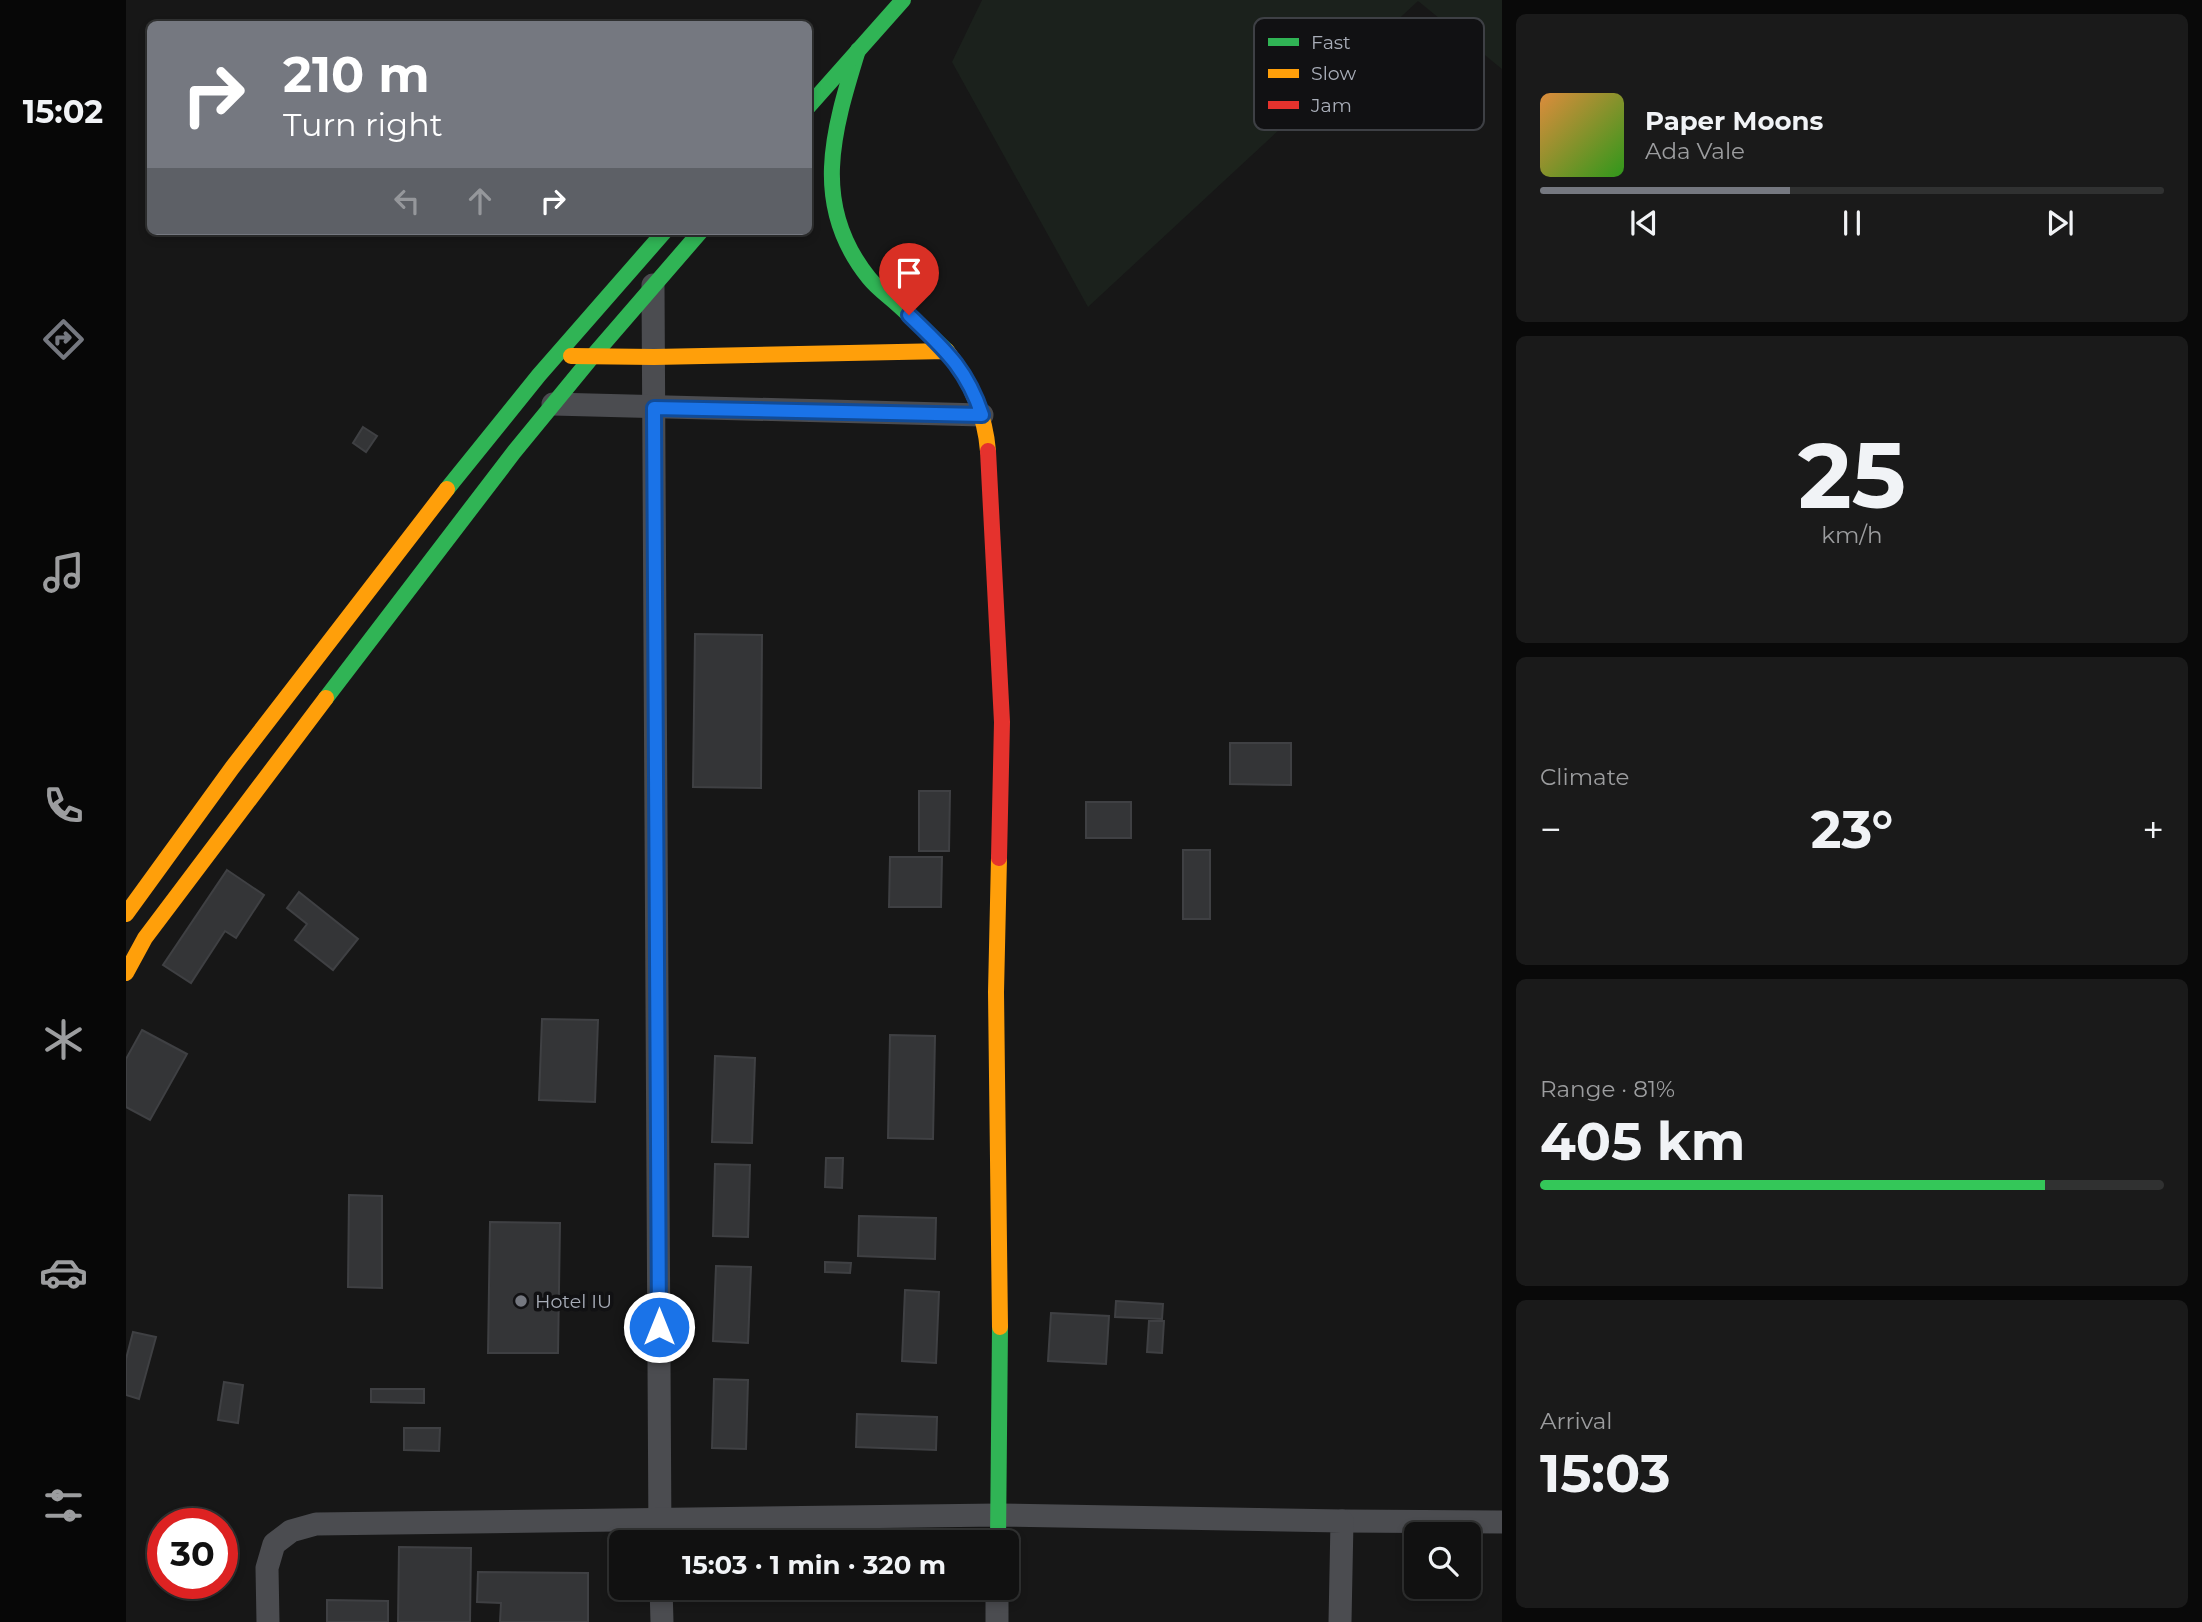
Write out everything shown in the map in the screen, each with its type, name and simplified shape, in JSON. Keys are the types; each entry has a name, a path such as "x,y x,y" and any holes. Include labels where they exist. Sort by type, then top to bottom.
{"main road":[{"path":"812,102 903,0"},
{"path":"858,50 836,123 830,165 832,193 842,234 870,279 947,351 974,390 987,441 1002,722 996,992 1000,1265 998,1530"},
{"path":"126,973 145,938 460,523 553,404 698,235"},
{"path":"126,914 183,831 434,503 554,356 658,239"},
{"path":"554,356 654,357 947,351"},
{"path":"434,503 460,523"},
{"path":"284,699 309,719"},
{"path":"126,925 145,938"}],"street":[{"path":"658,239 653,286 660,1530"},
{"path":"553,404 982,415"},
{"path":"681,1530 998,1515 1502,1522"},
{"path":"1340,1622 1342,1521"},
{"path":"268,1622 267,1568 274,1544 291,1531 316,1524 611,1530"},
{"path":"661,1600 662,1622"},
{"path":"997,1600 997,1622"}],"shaded area":[{"path":"982,0 1502,0 1502,69 1484,54 1484,18 1439,18 1418,1 1400,18 1254,18 1254,130 1279,130 1088,307 952,62"}],"building":[{"path":"363,427 377,436 366,452 353,443"},
{"path":"695,634 762,635 761,788 693,787"},
{"path":"1230,743 1291,743 1291,785 1230,784"},
{"path":"919,791 950,791 949,851 919,851"},
{"path":"1086,802 1131,802 1131,838 1086,838"},
{"path":"1183,850 1210,850 1210,919 1183,919"},
{"path":"890,857 942,857 941,907 889,907"},
{"path":"227,870 264,895 236,938 225,931 191,983 163,965"},
{"path":"299,892 358,939 333,970 295,940 307,924 287,908"},
{"path":"542,1019 598,1020 595,1102 539,1100"},
{"path":"142,1030 187,1054 150,1120 126,1107 126,1059"},
{"path":"890,1035 935,1036 933,1139 888,1138"},
{"path":"715,1056 755,1058 752,1143 712,1142"},
{"path":"826,1158 843,1158 842,1188 825,1187"},
{"path":"715,1164 750,1165 748,1237 713,1236"},
{"path":"349,1195 382,1196 382,1288 348,1287"},
{"path":"859,1216 936,1218 935,1259 858,1256"},
{"path":"490,1222 560,1223 558,1353 488,1353"},
{"path":"825,1262 851,1263 850,1273 825,1272"},
{"path":"716,1266 751,1267 748,1343 713,1341"},
{"path":"905,1290 939,1292 936,1363 902,1361"},
{"path":"1116,1301 1163,1304 1162,1319 1115,1317"},
{"path":"1051,1313 1109,1316 1106,1364 1048,1361"},
{"path":"1149,1321 1164,1321 1162,1353 1147,1352"},
{"path":"133,1332 156,1337 139,1399 126,1395 126,1359"},
{"path":"714,1379 748,1380 746,1449 712,1448"},
{"path":"224,1382 243,1385 238,1423 218,1420"},
{"path":"371,1389 424,1389 424,1403 371,1402"},
{"path":"857,1414 937,1417 936,1450 856,1447"},
{"path":"404,1428 440,1428 439,1451 404,1450"},
{"path":"399,1547 471,1548 470,1622 398,1622"},
{"path":"478,1572 588,1573 588,1622 500,1622 501,1603 477,1602"},
{"path":"327,1600 388,1601 388,1622 327,1622"}],"traffic: fast":[{"path":"812,102 903,0"},
{"path":"858,50 835,138 833,195 839,223 851,251 869,278 947,351"},
{"path":"447,489 539,375 662,235"},
{"path":"326,698 514,452 698,235"},
{"path":"998,1530 1000,1327"}],"traffic: slow":[{"path":"571,356 654,357 947,351 975,398 984,424 988,451"},
{"path":"126,914 232,768 447,489"},
{"path":"126,973 145,938 326,698"},
{"path":"999,858 996,992 1000,1327"}],"traffic: jam":[{"path":"988,451 1002,722 999,858"}],"place":[{"name":"Hotel IU","path":"521,1301"}],"route":[{"path":"659,1327 654,408 982,415 974,390 962,371 947,351 909,315"}]}
